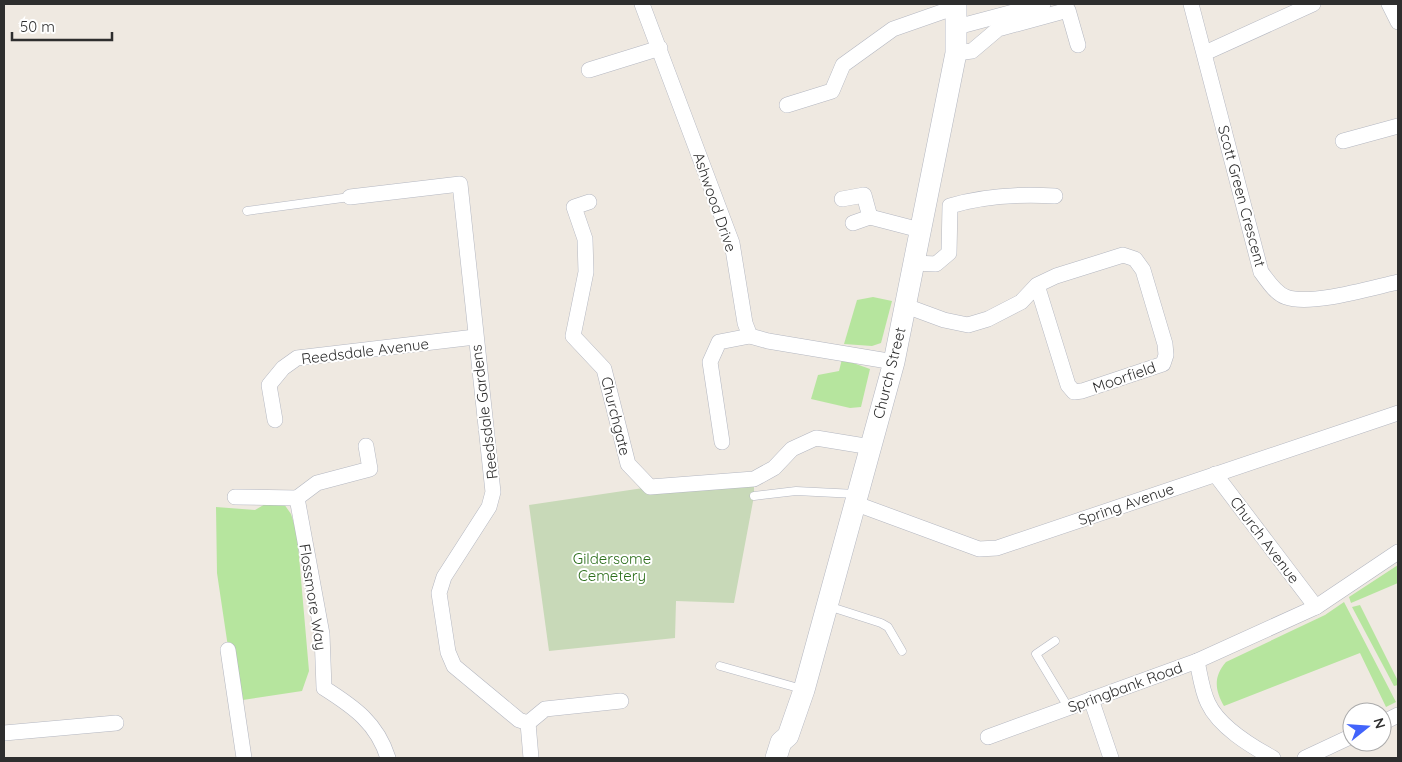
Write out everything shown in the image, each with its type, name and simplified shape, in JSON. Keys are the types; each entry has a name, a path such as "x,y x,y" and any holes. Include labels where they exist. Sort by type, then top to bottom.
{"main road":[{"name":"Church Street","path":"776,758 781,742 788,736 804,690 894,362 956,53 956,13"},
{"name":"Church Street","path":"788,736 792,746 789,758"}],"street":[{"name":"Ashwood Drive","path":"642,4 732,243 745,323 750,336"},
{"path":"787,105 832,91 843,65 893,29 956,13 1043,4"},
{"name":"Scott Green Crescent","path":"1191,4 1261,272 1272,287 1285,296 1306,300 1398,282"},
{"path":"1205,53 1313,4"},
{"path":"1389,4 1398,22"},
{"path":"956,53 972,51 998,29 1068,10 1078,45"},
{"path":"589,70 660,48"},
{"path":"1344,141 1398,126"},
{"name":"Reedsdale Gardens","path":"350,197 460,184 493,492 489,507 444,577 440,593 441,603 448,652 454,666 519,720 528,723"},
{"path":"914,263 936,264 949,252 950,206 967,200 1031,194 1055,196"},
{"path":"842,199 864,196 870,217"},
{"name":"Churchgate","path":"589,202 567,210 585,239 586,272 573,336 604,369 628,464 650,487 754,479 774,468 792,449 816,438 871,447"},
{"path":"852,223 870,217 920,230"},
{"name":"Moorfield","path":"906,306 944,320 968,325 988,319 1020,302 1037,285 1056,276 1123,255 1136,259 1143,270 1165,344 1166,355 1162,364 1074,392 1068,385 1037,285"},
{"path":"722,442 710,362 720,342 750,336 768,341 894,362"},
{"name":"Reedsdale Avenue","path":"275,420 269,385 283,368 297,358 475,337"},
{"name":"Spring Avenue","path":"856,499 979,549 997,548 1398,413"},
{"path":"235,497 297,498 317,483 370,469 366,446"},
{"name":"Church Avenue","path":"1215,474 1316,607"},
{"name":"Flossmore Way","path":"297,498 322,634 324,688 357,710 383,740 388,758"},
{"path":"1197,661 1316,607 1398,552"},
{"path":"228,650 244,758"},
{"name":"Springbank Road","path":"988,737 1197,661 1208,703 1219,720 1259,750 1273,758"},
{"path":"1092,698 1111,758"},
{"path":"531,758 528,723 546,709 621,701"},
{"path":"4,734 116,723"},
{"path":"1305,758 1342,741"}],"lane":[{"path":"247,211 350,197"},
{"path":"754,496 796,491 856,499"},
{"path":"826,606 881,623 888,627 902,651"},
{"path":"1054,641 1036,654 1068,707"},
{"path":"720,666 804,690"}],"green space":[{"path":"873,297 892,301 881,343 872,346 844,344 857,300"},
{"path":"842,359 870,369 861,407 850,408 811,399 818,375 839,371"},
{"name":"Gildersome Cemetery","path":"754,479 754,496 734,603 676,601 675,638 549,651 529,505 650,487"},
{"path":"267,503 284,504 291,514 297,533 309,671 302,691 236,701 217,573 216,507 255,510"},
{"path":"1398,565 1398,583 1351,603 1349,597"},
{"path":"1344,602 1396,702 1392,704 1392,702 1384,702 1360,653 1224,706 1217,689 1217,678 1226,662 1325,615"},
{"path":"1360,605 1398,681 1398,685 1394,686 1352,607"}]}
